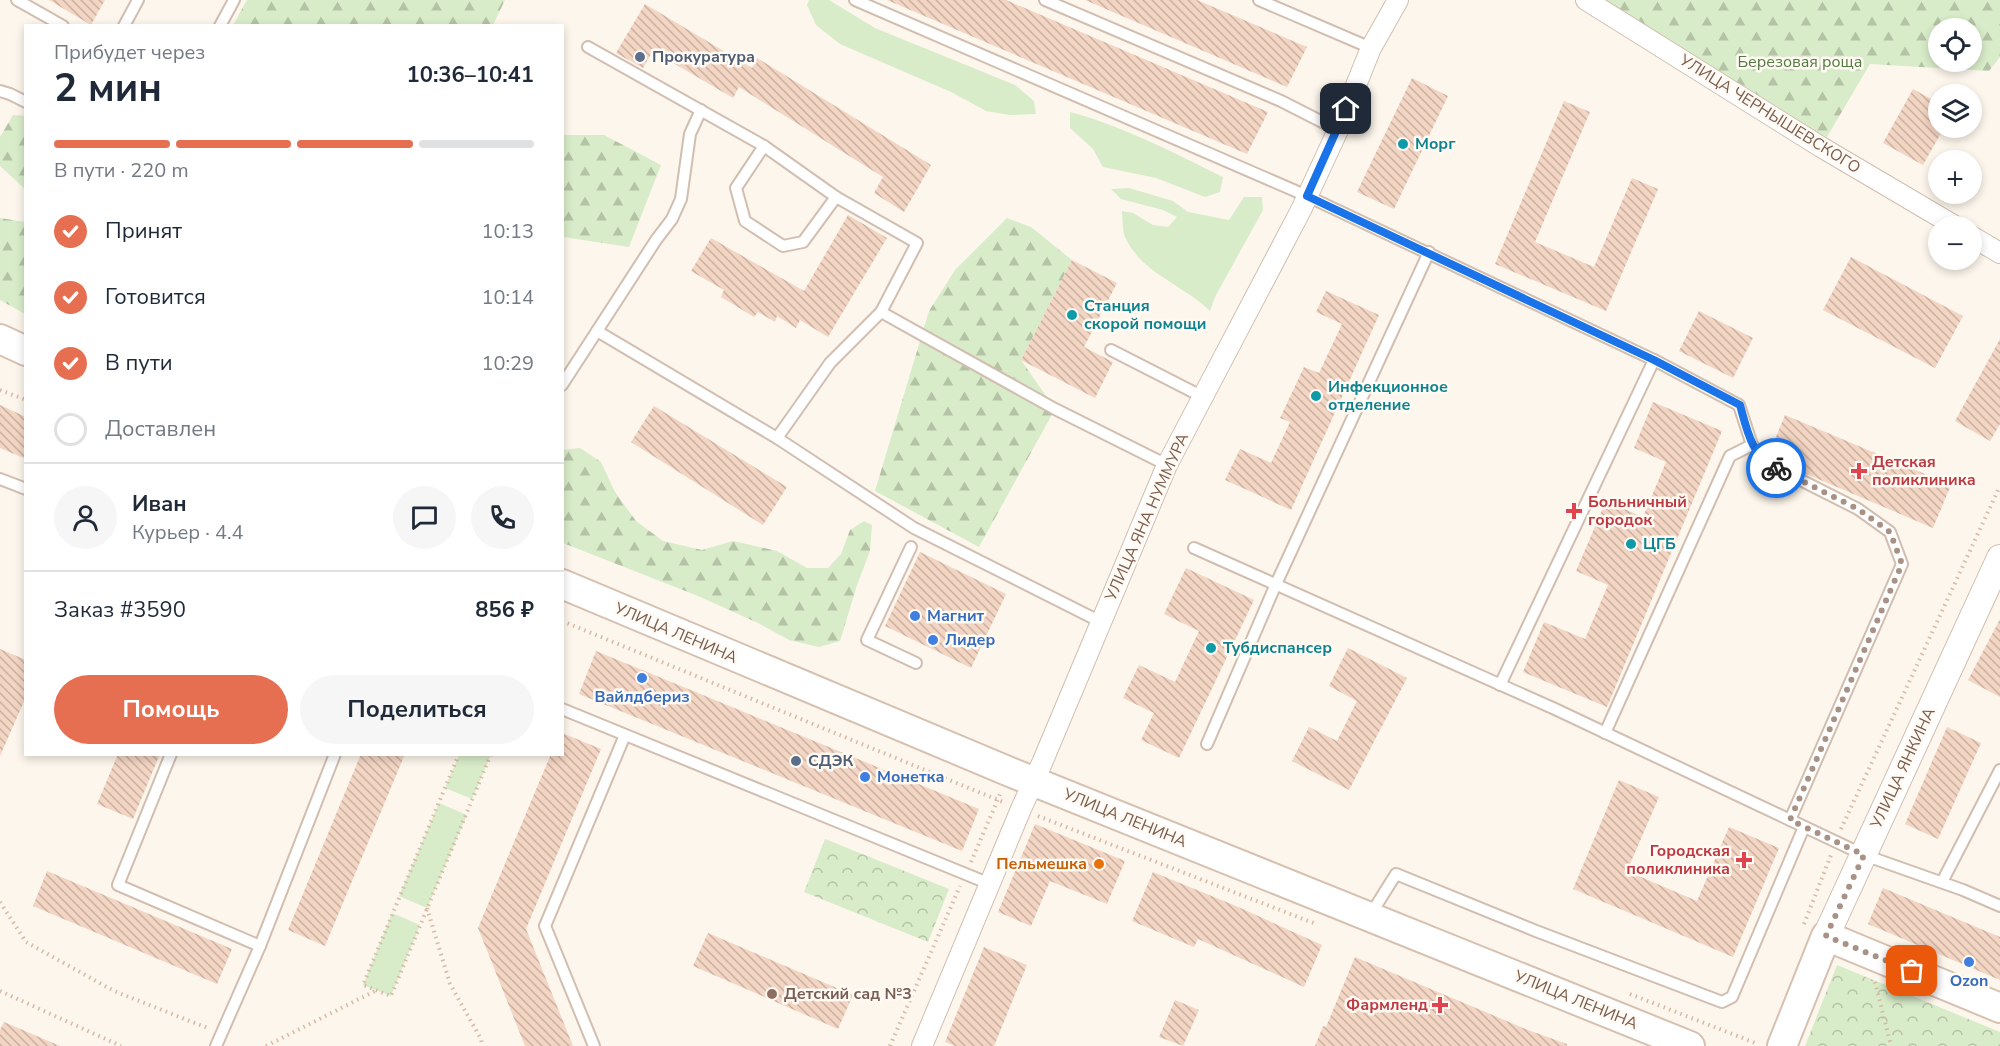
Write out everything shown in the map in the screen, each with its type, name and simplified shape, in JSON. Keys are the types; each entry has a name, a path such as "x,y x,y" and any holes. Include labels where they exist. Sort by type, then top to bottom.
{"main road":[{"path":"0,339 24,350"},
{"name":"УЛИЦА ЛЕНИНА","path":"564,586 1022,777 1690,1046"},
{"path":"1814,934 2000,1008"},
{"name":"УЛИЦА ЯНКИНА","path":"1765,1045 1814,934"}],"street":[{"name":"УЛИЦА ЯНА НУММУРА","path":"922,1046 1021,809 1022,777 1101,622 1167,465 1307,196 1338,130 1371,48 1398,0"},
{"name":"УЛИЦА ЧЕРНЫШЕВСКОГО","path":"1586,0 1821,147 1938,216"},
{"path":"1982,242 2000,253"},
{"name":"УЛИЦА ЯНКИНА","path":"1814,934 1864,855 2000,558"}],"lane":[{"path":"17,0 59,24"},
{"path":"125,24 138,0"},
{"path":"221,24 234,0"},
{"path":"855,0 910,26 1082,96 1307,196 1654,360 1740,405 1752,444 1765,462 1858,509 1890,532 1902,564 1790,820"},
{"path":"1046,0 1281,101 1338,130"},
{"path":"1259,0 1371,48"},
{"path":"588,47 764,146 836,197 917,243 881,312 830,363 777,438"},
{"path":"0,91 10,93 24,101"},
{"path":"564,382 672,219 681,199 690,134 701,110"},
{"path":"764,146 736,188 745,221 783,246 803,242 836,197"},
{"path":"1207,744 1276,584 1429,252"},
{"path":"881,312 1055,409 1167,465"},
{"path":"597,331 777,438 914,528 1101,622"},
{"path":"1111,350 1203,397"},
{"path":"1500,685 1654,360"},
{"path":"1605,733 1730,456 1752,444"},
{"path":"0,479 24,488"},
{"path":"911,547 867,640 916,663"},
{"path":"1194,548 1605,733 1864,855 1942,882 2000,906"},
{"path":"564,710 990,884"},
{"path":"594,1046 545,926 625,735"},
{"path":"170,756 118,885 260,946"},
{"path":"216,1046 260,946 334,756"},
{"path":"1942,882 2000,770"},
{"path":"1369,917 1396,874 1536,931 1722,1002 1732,997 1804,827"}],"path":[{"path":"0,390 24,399"},
{"path":"1814,934 1836,842 1849,808 2000,486"},
{"path":"564,622 998,800 1319,924"},
{"path":"564,627 569,624"},
{"path":"458,756 363,985 391,996 490,756"},
{"path":"890,1046 998,800 1022,777"},
{"path":"0,902 26,942 114,991 222,1034"},
{"path":"427,908 450,984 481,1039 482,1046"},
{"path":"1875,981 1891,1046"},
{"path":"266,1046 376,990"},
{"path":"0,991 121,1046"}],"green space":[{"path":"247,0 505,0 493,24 234,24"},
{"path":"809,0 829,0 875,28 1015,85 1034,101 1036,114 1010,115 986,111 951,92 840,44 816,25 807,5"},
{"name":"Березовая роща","path":"1586,0 2000,0 2000,57 1989,71 1982,71 1982,18 1928,18 1928,67 1870,64 1821,147"},
{"path":"1070,112 1129,132 1223,177 1220,192 1205,197 1156,178 1103,167 1093,149 1070,128"},
{"path":"13,115 24,116 24,188 0,166 0,137"},
{"path":"564,135 604,135 661,165 629,247 564,237"},
{"path":"1129,188 1173,201 1188,212 1229,220 1244,197 1262,197 1263,210 1215,297 1210,311 1153,270 1133,251 1123,229 1122,211 1133,213 1153,225 1168,227 1177,217 1163,210 1121,199 1111,189"},
{"path":"0,218 24,222 24,313 0,300"},
{"path":"1007,218 1031,227 1072,260 1021,360 1055,409 979,547 875,491 929,311 955,270"},
{"path":"580,448 601,462 615,492 636,521 663,541 702,550 733,541 777,551 807,568 828,568 841,554 850,530 864,521 872,525 870,551 840,641 819,647 789,640 758,623 698,596 564,543 564,450"},
{"path":"459,756 491,756 472,799 445,788"},
{"path":"439,803 467,815 427,908 399,896"},
{"path":"825,839 949,889 928,942 804,892"},
{"path":"392,913 420,925 391,996 363,985"},
{"path":"1837,965 2000,1032 2000,1046 1805,1046"}],"building":[{"path":"49,0 105,0 92,24"},
{"path":"887,0 1006,0 1268,112 1247,154"},
{"path":"1085,0 1197,0 1307,47 1287,87"},
{"path":"645,4 752,68 757,58 931,165 904,212 874,193 883,177 739,87 733,98 653,51 643,68 616,53"},
{"name":"Морг","path":"1412,78 1448,96 1394,209 1357,192"},
{"path":"1913,89 1928,97 1928,138 1938,138 1932,150 1928,150 1928,156 1923,165 1883,143"},
{"path":"1564,101 1590,112 1535,242 1594,267 1632,178 1658,189 1606,311 1495,264"},
{"path":"848,215 887,238 828,337 800,320 796,328 777,316 775,322 758,312 754,317 721,297 724,290 691,271 711,238 804,291"},
{"path":"1851,257 1963,316 1935,368 1823,310"},
{"name":"Станция скорой помощи","path":"1072,260 1117,283 1084,347 1113,362 1095,398 1021,360"},
{"name":"Инфекционное отделение","path":"1326,291 1379,315 1291,510 1225,480 1240,449 1271,463 1290,422 1280,418 1304,367 1319,373 1342,324 1316,312"},
{"path":"1699,311 1753,338 1733,378 1679,351"},
{"path":"2000,339 2000,424 1990,441 1955,421"},
{"name":"ЦГБ","path":"1653,402 1722,431 1607,707 1523,672 1544,622 1585,639 1608,585 1576,571 1606,501 1643,517 1666,462 1634,448"},
{"path":"0,405 24,416 24,458 0,448"},
{"path":"654,406 787,487 763,525 631,442"},
{"name":"Детская поликлиника","path":"1785,415 1951,485 1933,528 1804,473 1770,456"},
{"path":"920,552 1006,594 971,668 885,626"},
{"name":"Тубдиспансер","path":"1186,568 1254,600 1179,758 1141,740 1154,713 1123,698 1139,665 1175,682 1199,631 1164,614"},
{"path":"2000,619 2000,697 1968,680"},
{"path":"1348,648 1407,678 1349,790 1292,761 1309,727 1337,741 1357,701 1329,686"},
{"path":"0,649 24,659 24,702 0,756"},
{"path":"596,651 979,809 962,851 579,694"},
{"path":"1947,727 1981,743 1938,839 1905,824"},
{"path":"564,734 601,749 526,929 573,1046 525,1046 478,928 550,756 564,756"},
{"path":"117,756 159,756 133,819 97,804"},
{"path":"360,756 404,756 325,946 288,930"},
{"name":"Городская поликлиника","path":"1619,780 1659,797 1627,871 1697,901 1729,827 1779,848 1733,957 1573,889"},
{"path":"1035,824 1125,861 1107,904 1050,881 1031,926 998,912"},
{"path":"47,871 232,949 217,984 33,906"},
{"path":"1153,872 1322,945 1304,987 1198,939 1194,947 1132,921"},
{"path":"1883,888 2000,937 2000,980 1868,924"},
{"path":"708,933 853,995 838,1029 693,966"},
{"path":"984,947 1027,965 994,1046 955,1046 945,1042"},
{"path":"1355,957 1528,1030 1567,1044 1567,1046 1315,1046 1323,1026 1326,1027"},
{"path":"1175,1000 1199,1010 1183,1046 1159,1037"},
{"path":"4,1022 60,1046 0,1046 0,1030"}],"way so far":[{"path":"1776,468 1858,509 1890,532 1902,564 1790,820 1864,855 1826,936 1912,971"}],"place":[{"name":"Прокуратура","path":"640,57"},
{"name":"Морг","path":"1403,144"},
{"name":"Станция скорой помощи","path":"1072,315"},
{"name":"Инфекционное отделение","path":"1316,396"},
{"name":"Детская поликлиника","path":"1859,471"},
{"name":"Больничный городок","path":"1574,511"},
{"name":"ЦГБ","path":"1631,544"},
{"name":"Магнит","path":"915,616"},
{"name":"Лидер","path":"933,640"},
{"name":"Тубдиспансер","path":"1211,648"},
{"name":"Вайлдбериз","path":"642,678"},
{"name":"СДЭК","path":"796,761"},
{"name":"Монетка","path":"865,777"},
{"name":"Городская поликлиника","path":"1744,860"},
{"name":"Пельмешка","path":"1099,864"},
{"name":"Ozon","path":"1969,962"},
{"name":"Детский сад №3","path":"772,994"},
{"name":"Фармленд","path":"1440,1005"}],"route":[{"path":"1346,109 1307,196 1523,296 1740,405 1752,444 1765,462 1776,468"}]}
